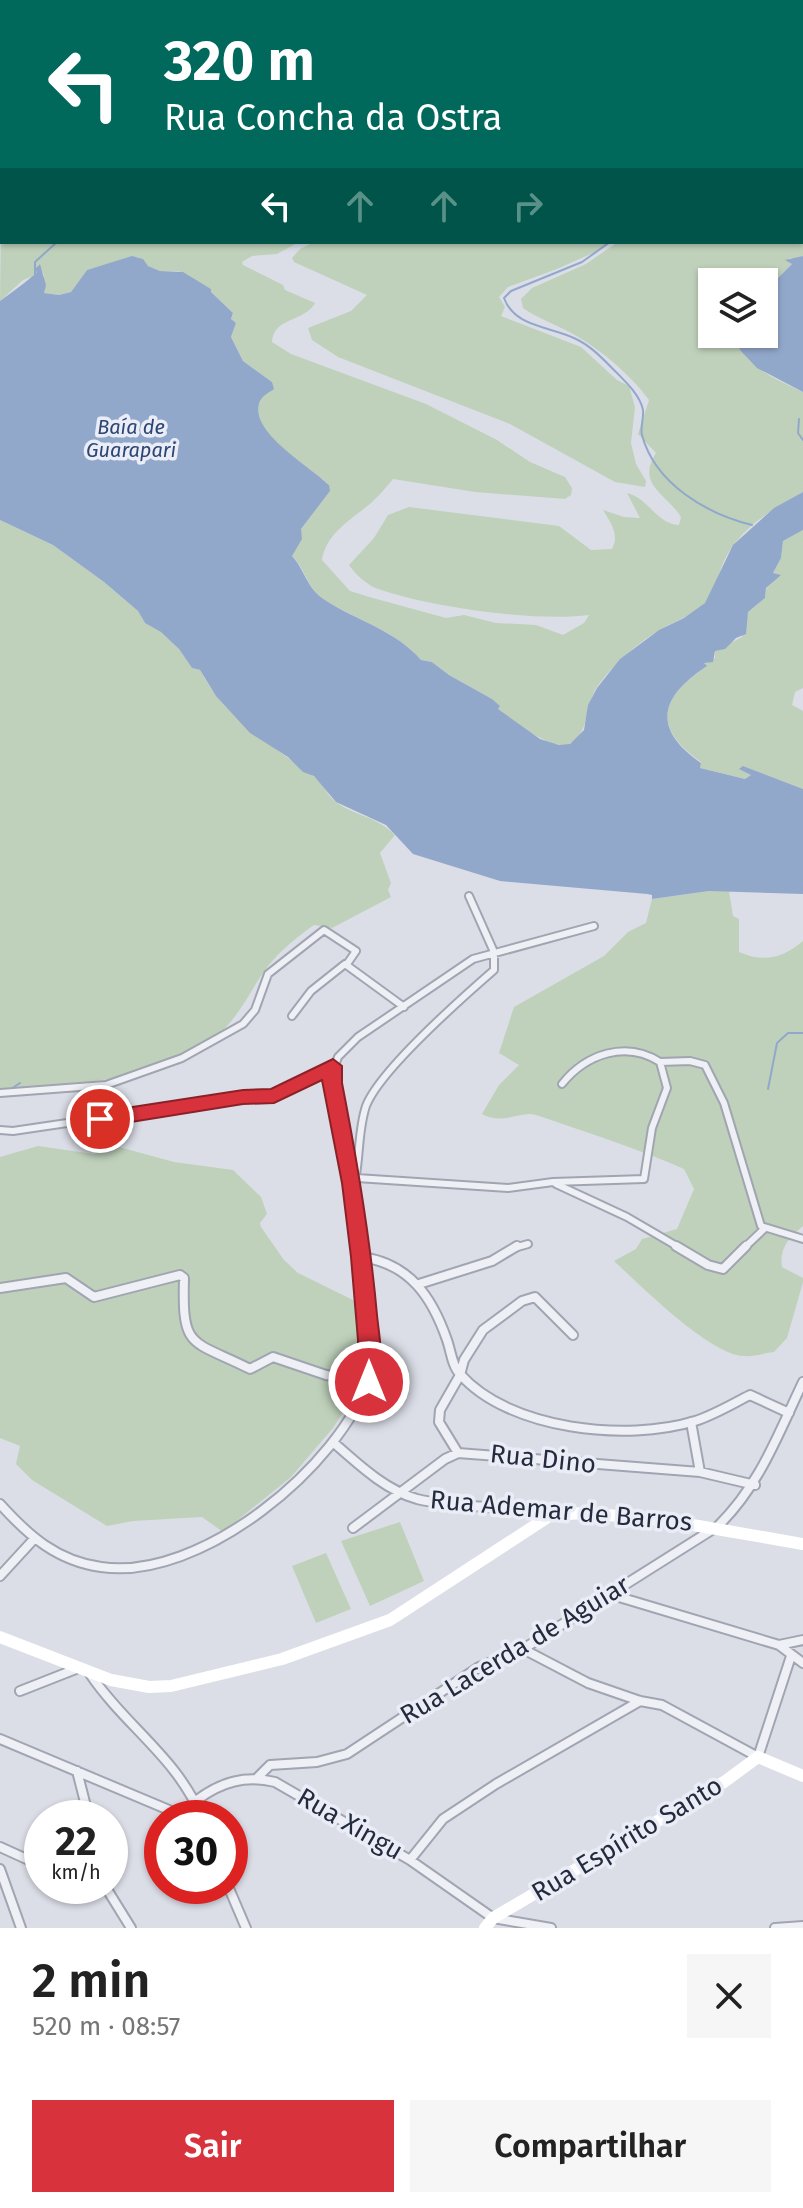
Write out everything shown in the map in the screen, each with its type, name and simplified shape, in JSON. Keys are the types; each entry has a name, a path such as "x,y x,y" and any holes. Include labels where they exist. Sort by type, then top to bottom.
{"street":[{"path":"354,1180 361,1125 376,1088 453,1005 492,973 494,952 469,896"},
{"path":"0,1130 13,1131 243,1097 274,1096 333,1066 358,1037 465,964 494,952 594,926"},
{"path":"0,1093 106,1085 182,1058 243,1024 255,1010 268,974 324,930 356,951 347,964 326,976 302,1000 292,1016"},
{"path":"347,964 404,1007"},
{"path":"562,1084 578,1067 616,1051 646,1054 660,1062 690,1061 706,1067 724,1103 757,1217 764,1229 803,1239"},
{"path":"354,1180 508,1188 553,1182 644,1179 652,1128 667,1088 660,1062"},
{"path":"0,1504 34,1539 67,1557 126,1568 161,1563 220,1539 271,1504 334,1443 359,1405 369,1382 369,1340 354,1180 332,1083 333,1066"},
{"path":"553,1182 627,1217 708,1265 723,1269 764,1229"},
{"path":"419,1284 492,1261 519,1245 528,1244"},
{"path":"362,1257 395,1263 406,1270 419,1284 448,1341 457,1372 480,1392 513,1411 594,1430 628,1430 691,1422 750,1395 789,1413"},
{"path":"0,1288 66,1278 94,1297 180,1275 184,1278 184,1327 186,1336 193,1341 250,1369 273,1357 326,1375 369,1382"},
{"path":"458,1453 439,1422 440,1410 460,1375 464,1360 483,1330 530,1298 541,1300 573,1335"},
{"name":"Rua Lacerda de Aguiar","path":"258,1777 270,1765 309,1765 347,1754 479,1667 523,1649 718,1526 736,1510 755,1485 799,1397 803,1382"},
{"path":"691,1422 700,1472"},
{"name":"Rua Ademar de Barros","path":"334,1443 370,1474 402,1493 434,1502 523,1509 548,1515 575,1513 718,1526 803,1544"},
{"name":"Rua Dino","path":"353,1528 445,1459 458,1453 700,1472 755,1485"},
{"path":"0,1637 133,1685 153,1687 235,1670 319,1647 406,1612 449,1579 548,1515"},
{"path":"0,1576 34,1539"},
{"path":"609,1594 779,1645 803,1663"},
{"path":"779,1645 803,1640"},
{"path":"523,1649 588,1683 640,1701 662,1705 758,1757 803,1776"},
{"path":"758,1757 791,1656"},
{"path":"20,1691 84,1669"},
{"path":"84,1669 102,1695 184,1776 197,1800 231,1781 258,1777"},
{"path":"410,1860 443,1819 496,1784 640,1701"},
{"path":"0,1739 145,1800"},
{"name":"Rua Espírito Santo","path":"489,1923 724,1782 758,1757"},
{"path":"77,1771 84,1800"},
{"name":"Rua Xingu","path":"258,1777 291,1789 410,1860 489,1923"},
{"path":"0,1847 24,1858"},
{"path":"0,1869 21,1928"},
{"path":"116,1904 131,1928"},
{"path":"236,1904 246,1928"},
{"path":"489,1923 551,1928"},
{"path":"775,1928 803,1926"}],"green space":[{"path":"1,244 295,244 277,254 252,256 242,262 283,285 285,290 315,303 304,314 278,328 272,342 291,354 426,404 497,440 530,462 565,477 572,488 571,495 565,499 475,492 393,479 374,500 334,534 322,560 350,591 446,618 464,615 496,623 536,625 563,635 584,623 589,615 512,615 425,602 374,587 349,565 374,538 388,515 409,507 559,526 591,550 612,549 614,544 613,528 603,510 624,517 640,518 627,493 641,500 664,520 679,525 681,517 651,481 649,473 656,453 638,434 649,400 604,355 573,334 523,308 521,299 532,288 586,264 615,244 803,244 803,256 789,258 792,264 778,278 778,268 698,268 698,348 741,348 761,370 803,392 803,492 759,520 740,537 725,559 712,593 701,607 645,640 613,668 594,692 583,728 574,741 565,746 551,743 528,732 498,709 492,699 432,662 421,660 400,641 325,600 314,590 292,556 301,529 329,492 329,485 276,443 261,423 259,404 272,382 243,361 231,337 236,323 231,320 233,313 211,289 179,271 160,271 148,266 138,257 87,270 71,292 59,295 44,293 44,275 39,264 33,276 23,280 0,301"},
{"path":"310,244 608,244 557,269 508,287 499,297 505,307 501,316 581,347 617,380 629,386 635,407 631,443 636,464 646,481 645,487 615,482 510,424 338,357 312,340 308,328 351,311 367,295 294,262 292,258"},
{"path":"0,520 53,545 104,582 138,611 145,623 161,631 192,668 200,670 236,717 316,778 336,802 381,824 395,835 380,853 391,883 388,890 391,897 332,928 314,925 301,934 268,966 229,1024 200,1047 175,1060 117,1077 0,1092"},
{"path":"803,530 803,688 795,692 792,705 803,711 803,789 743,766 751,775 745,779 700,768 701,762 674,737 669,725 671,702 678,690 706,667 703,664 715,658 715,651 742,637 748,612 765,598 766,589 779,575 773,573 781,558 783,541"},
{"path":"729,891 733,916 739,919 739,952 773,957 803,941 803,1226 786,1244 781,1260 782,1267 803,1278 803,1282 787,1338 774,1352 751,1356 729,1352 712,1344 657,1301 614,1261 636,1249 642,1239 677,1229 694,1189 684,1169 536,1115 497,1119 482,1114 499,1085 519,1065 499,1053 514,1007 604,956 628,932 646,923 652,899"},
{"path":"38,1146 94,1154 119,1147 174,1162 233,1170 261,1197 267,1214 260,1223 261,1227 284,1260 298,1273 353,1300 362,1313 364,1379 333,1428 291,1477 223,1532 202,1517 133,1521 107,1526 32,1480 16,1464 20,1446 0,1438 0,1157"},
{"path":"400,1522 424,1581 370,1606 341,1541"},
{"path":"326,1553 351,1609 316,1623 292,1566"}],"water":[{"name":"Baía de Guarapari","path":"132,256 143,259 148,266 160,271 183,272 211,289 233,313 231,319 236,323 231,337 243,361 272,382 274,389 260,401 258,412 263,424 282,447 329,485 330,491 301,529 302,539 292,556 319,596 400,641 421,660 432,662 492,699 500,706 498,709 540,739 559,745 570,744 584,730 588,705 597,688 620,659 659,630 705,603 733,545 774,508 803,492 803,530 783,541 781,558 773,573 781,575 766,588 765,598 748,612 746,634 736,638 725,649 715,651 713,662 704,663 707,666 679,689 668,713 674,737 701,763 700,768 745,779 751,775 739,769 743,766 803,789 803,894 709,891 652,899 652,895 647,894 500,881 413,854 386,825 336,802 314,776 303,772 288,757 250,733 216,696 200,670 192,668 179,649 161,632 145,623 138,611 104,582 53,545 0,520 0,301 37,272 34,270 40,264 46,285 44,293 59,295 71,292 87,270"},
{"path":"803,256 803,392 757,368 739,348 778,348 778,278 792,264 785,260"}],"waterway":[{"path":"35,274 35,262 55,244"},
{"path":"607,244 582,262 511,291 504,298 509,308 525,321 576,339 601,357 641,404 642,432 658,468 701,505 752,525"},
{"path":"799,419 798,433 803,440"},
{"path":"768,1089 777,1043 788,1033 803,1033"},
{"path":"11,1089 20,1083"}],"route":[{"path":"100,1119 243,1097 259,1099 274,1096 300,1080 333,1066 331,1077 352,1183 362,1257 369,1382"}]}
